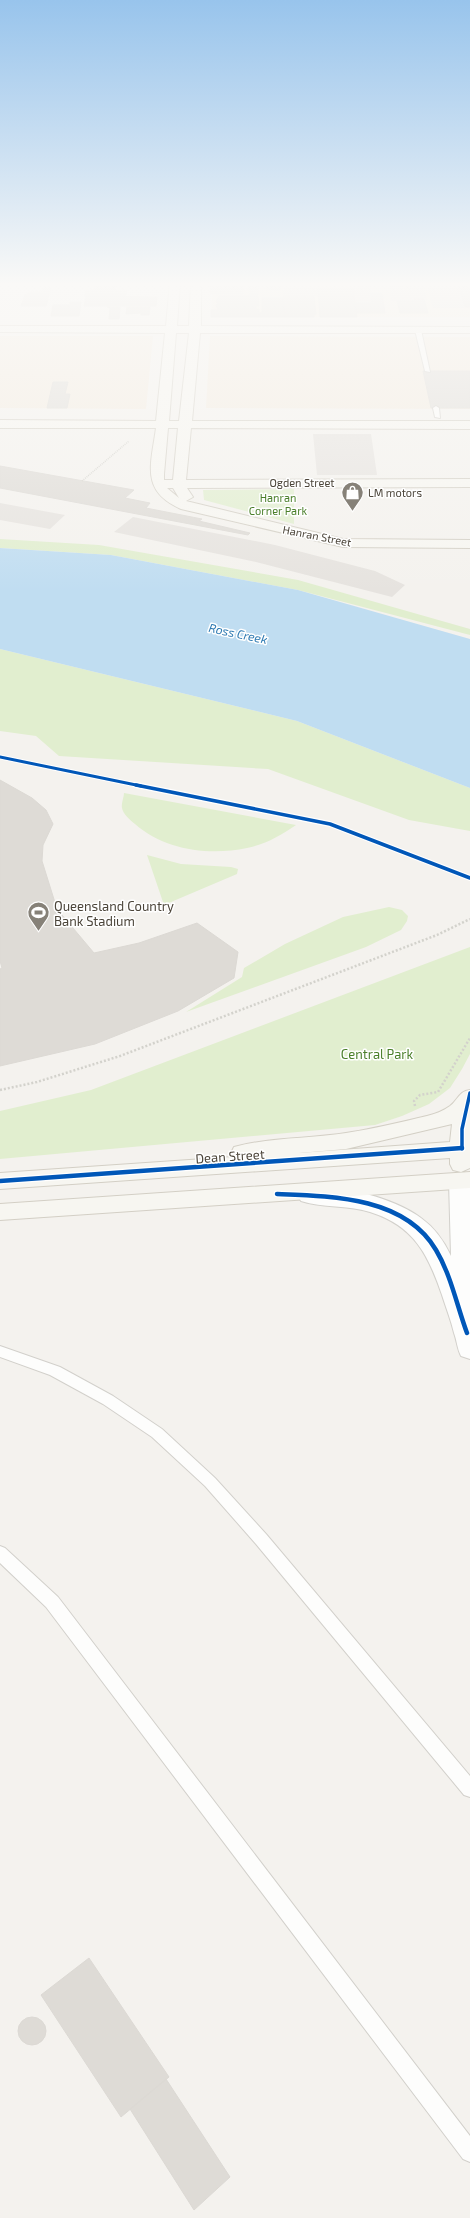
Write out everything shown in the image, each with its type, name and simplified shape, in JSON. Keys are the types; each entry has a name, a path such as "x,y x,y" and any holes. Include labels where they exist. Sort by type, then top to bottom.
{"main road":[{"path":"158,484 157,474 166,386"},
{"path":"179,484 189,386"},
{"path":"0,424 163,421 437,412 470,417"},
{"path":"0,416 163,421"},
{"path":"186,420 470,424"},
{"name":"Ogden Street","path":"158,484 470,483"},
{"name":"Hanran Street","path":"158,484 162,493 180,504 286,531 343,543 470,544"},
{"name":"Hanran Street","path":"179,484 181,492 191,501 215,512"},
{"path":"0,1212 465,1180 466,1150 462,1129 469,1097"},
{"path":"160,1170 272,1147 346,1141 406,1129 449,1117 458,1111 469,1097"},
{"name":"Dean Street","path":"0,1181 466,1150"}],"street":[{"path":"465,1180 468,1341"},
{"path":"277,1194 318,1195 347,1198 387,1211 412,1223 423,1232 436,1250 468,1341"}],"lane":[{"path":"0,1350 55,1371 108,1400 157,1433 210,1482 261,1539 470,1789"},
{"path":"0,1554 52,1602 470,2152"}],"path":[{"path":"82,481 130,440"},
{"path":"0,1090 37,1082 120,1056 437,935 470,919"},
{"path":"417,1111 414,1103 416,1097 426,1092 438,1092 470,1038"},
{"path":"466,1046 467,1052"}],"shaded area":[{"path":"0,386 148,386 146,409 0,408"},
{"path":"207,386 470,386 470,409 206,408"},
{"path":"313,434 371,434 377,475 317,475"},
{"path":"0,503 65,515 50,529 0,520"},
{"path":"133,517 275,545 375,571 405,585 392,597 256,562 114,532"}],"green space":[{"name":"Hanran Corner Park","path":"294,489 294,524 204,500 203,490"},
{"path":"0,539 99,545 298,580 470,629 470,635 298,590 111,555 0,548"},
{"path":"0,649 297,721 470,788 470,831 409,820 268,769 59,756 36,736 0,731"},
{"path":"124,793 296,825 273,839 247,848 218,851 188,849 159,840 131,821 125,815 122,808"},
{"path":"147,855 181,864 231,867 238,869 237,874 164,905"},
{"path":"389,907 402,910 408,916 407,921 401,930 366,947 186,1012 242,977 244,968 285,944 343,917"},
{"name":"Central Park","path":"470,947 470,1054 450,1088 429,1104 402,1116 375,1125 0,1159 0,1111 91,1090"}],"water":[{"name":"Ross Creek","path":"0,548 111,555 298,590 470,639 470,788 297,721 0,649"}],"building":[{"path":"52,386 67,386 65,394 70,394 67,408 47,408"},
{"path":"426,386 470,386 470,408 431,408"},
{"path":"0,466 134,490 125,498 150,503 146,508 202,519 199,521 250,533 248,535 0,488"},
{"name":"Queensland Country Bank Stadium","path":"0,780 32,798 46,810 53,824 43,845 42,861 57,909 94,953 139,943 197,923 238,952 234,978 178,1011 95,1044 0,1066 0,969 2,968 0,961"},
{"path":"89,1958 169,2077 121,2117 41,1995"},
{"path":"32,2017 42,2021 46,2031 42,2041 32,2045 22,2041 18,2031 22,2021"},
{"path":"166,2079 230,2177 194,2210 130,2109"}],"cycle path":[{"path":"0,757 330,824 470,878"},
{"path":"0,1181 462,1150 462,1129 470,1093"},
{"path":"277,1194 342,1198 366,1203 407,1219 424,1233 436,1250 449,1280 467,1333"}],"place":[{"name":"LM motors","path":"353,512"},
{"name":"Queensland Country Bank Stadium","path":"38,932"}]}
